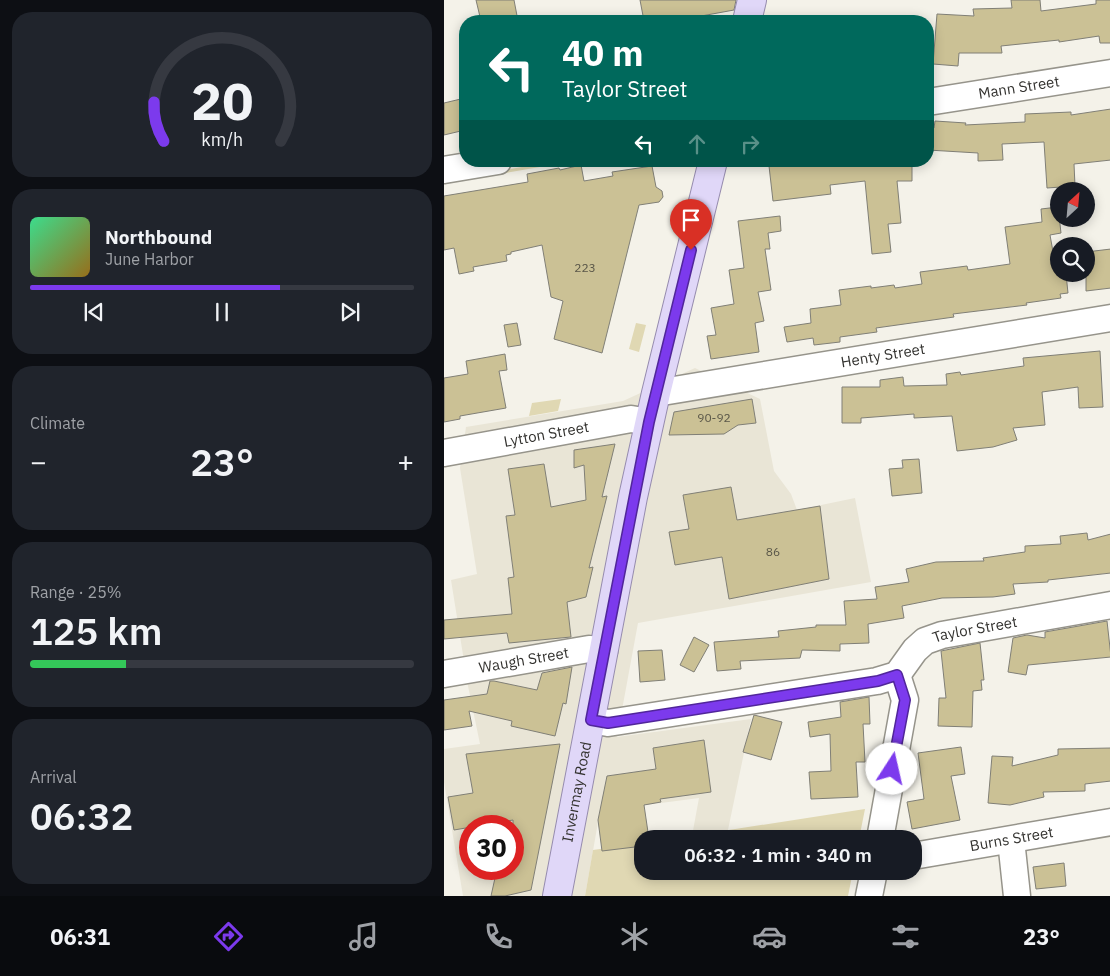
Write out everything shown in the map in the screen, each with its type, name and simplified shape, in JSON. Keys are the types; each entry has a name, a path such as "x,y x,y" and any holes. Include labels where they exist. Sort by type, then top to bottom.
{"main road":[{"path":"748,15 752,0"},
{"name":"Invermay Road","path":"558,896 649,422 712,167"}],"street":[{"name":"Mann Street","path":"934,101 1110,73"},
{"path":"444,170 462,167"},
{"name":"Henty Street","path":"656,393 1110,318"},
{"name":"Lytton Street","path":"444,453 631,419 649,422"},
{"name":"Taylor Street","path":"897,675 915,650 925,641 942,635 1110,605"},
{"name":"Waugh Street","path":"444,674 589,649 604,651"},
{"path":"591,720 608,723 878,681 897,675 905,700 882,830"},
{"name":"Burns Street","path":"922,855 1110,822"},
{"path":"1011,840 1018,896"},
{"path":"869,896 872,880"}],"shaded area":[{"path":"522,167 540,167 488,176 488,173"},
{"path":"636,323 646,325 639,352 629,349"},
{"path":"695,368 760,399 774,471 791,494 797,510 855,498 871,582 638,623 617,737 751,719 728,830 693,830 699,798 600,811 585,896 463,896 460,880 524,880 524,815 459,815 459,872 444,782 444,749 480,744 468,686 451,580 477,574 460,468 466,427 623,401"},
{"path":"561,399 558,411 529,416 532,403"},
{"path":"865,809 861,830 729,830"},
{"path":"634,844 634,880 851,880 848,896 585,896 593,850"}],"building":[{"path":"476,0 514,0 517,15 480,15"},
{"path":"640,0 736,0 734,10 707,15 643,15"},
{"path":"1011,0 1040,0 1041,11 1096,4 1096,0 1111,0 1111,43 1100,43 1099,36 1059,42 1059,40 1001,46 1002,53 959,53 958,66 934,64 937,14 974,16 973,9 1012,8"},
{"path":"459,99 459,131 444,135 444,103"},
{"path":"1111,109 1111,160 1074,164 1075,182 1050,182 1050,188 1047,188 1044,142 1002,144 1003,160 978,161 978,153 934,150 935,121 966,123 965,125 1025,122 1025,114 1071,112 1071,115"},
{"path":"581,167 584,181 613,176 612,172 652,167 656,187 662,191 663,197 659,202 639,205 602,353 554,339 563,301 551,297 542,245 511,252 511,254 506,255 507,261 473,267 474,271 459,274 454,248 444,250 444,196 528,182 527,174 559,168 560,170"},
{"path":"769,167 912,167 912,181 897,181 901,223 888,224 891,252 872,254 865,181 830,185 831,194 773,201"},
{"path":"1050,208 1050,228 1060,228 1061,233 1050,235 1050,282 1067,282 1068,293 1060,294 1061,298 1026,303 1027,305 953,314 954,317 876,328 877,332 840,337 840,342 814,345 813,338 787,342 784,327 811,323 810,309 841,305 839,290 894,285 895,288 922,284 920,272 967,266 968,270 1010,264 1005,227 1042,222 1041,209"},
{"path":"780,216 781,231 768,233 770,249 765,249 771,290 758,292 764,321 755,323 759,352 711,359 707,336 716,335 711,308 734,304 729,270 744,268 738,221"},
{"path":"1111,249 1111,288 1086,291 1086,282 1095,282 1095,251"},
{"path":"517,323 521,345 508,347 504,325"},
{"path":"1100,351 1103,407 1079,408 1078,387 1042,392 1045,425 1013,428 1017,440 993,447 957,451 952,416 914,418 914,414 861,418 861,423 842,423 842,387 880,387 880,380 903,377 904,386 947,385 946,374 960,372 961,375 1024,366 1023,358"},
{"path":"505,354 507,370 499,371 506,408 460,416 460,419 444,422 444,378 468,374 466,361"},
{"path":"752,399 756,423 738,425 724,434 669,435 674,412"},
{"path":"615,444 602,497 607,496 589,568 593,567 586,597 567,602 571,637 509,643 507,633 444,639 444,620 512,614 508,578 514,577 506,516 515,515 508,469 544,464 551,507 586,500 584,465 574,468 574,450"},
{"path":"919,459 922,493 892,496 889,469 903,468 902,460"},
{"path":"731,487 737,520 820,506 829,579 729,599 722,557 675,565 669,532 689,529 683,495"},
{"path":"1087,533 1088,540 1111,534 1111,573 1048,580 1048,582 1013,584 1015,594 993,597 942,598 902,606 904,618 868,624 869,643 840,644 840,651 802,650 800,658 740,661 741,669 717,671 714,642 779,637 778,631 816,627 816,625 846,625 844,601 877,599 875,587 909,582 906,569 936,562 984,561 983,558 1025,552 1025,546 1061,544 1060,536"},
{"path":"1107,621 1111,657 1028,665 1026,675 1008,672 1013,638 1027,635 1045,638 1045,632"},
{"path":"694,637 709,645 694,672 680,665"},
{"path":"980,643 984,680 981,680 982,690 973,691 972,727 938,726 939,698 946,698 941,651"},
{"path":"662,650 665,680 640,682 638,651"},
{"path":"572,667 566,704 563,703 555,736 511,726 512,721 469,711 472,726 444,730 444,700 487,694 490,681 537,690 542,673"},
{"path":"869,697 870,724 863,724 865,762 856,762 858,797 811,799 809,772 831,771 830,734 810,737 808,722 841,717 840,702"},
{"path":"754,715 782,722 771,760 743,752"},
{"path":"704,740 711,792 660,799 661,802 644,805 648,830 634,830 634,847 602,851 598,820 607,776 656,769 653,748"},
{"path":"560,744 531,890 505,896 491,896 495,880 524,880 524,815 459,815 459,829 454,830 448,797 473,793 466,754"},
{"path":"961,747 965,774 951,776 960,820 912,829 907,802 924,799 918,753"},
{"path":"1111,748 1111,781 1085,784 1085,791 1043,792 1044,797 1010,805 988,803 992,756 1013,757 1012,766 1058,755 1058,749"},
{"path":"1064,863 1066,886 1036,889 1033,867"}],"route":[{"path":"691,250 649,422 591,720 608,723 878,681 897,675 905,700 892,769"}]}
